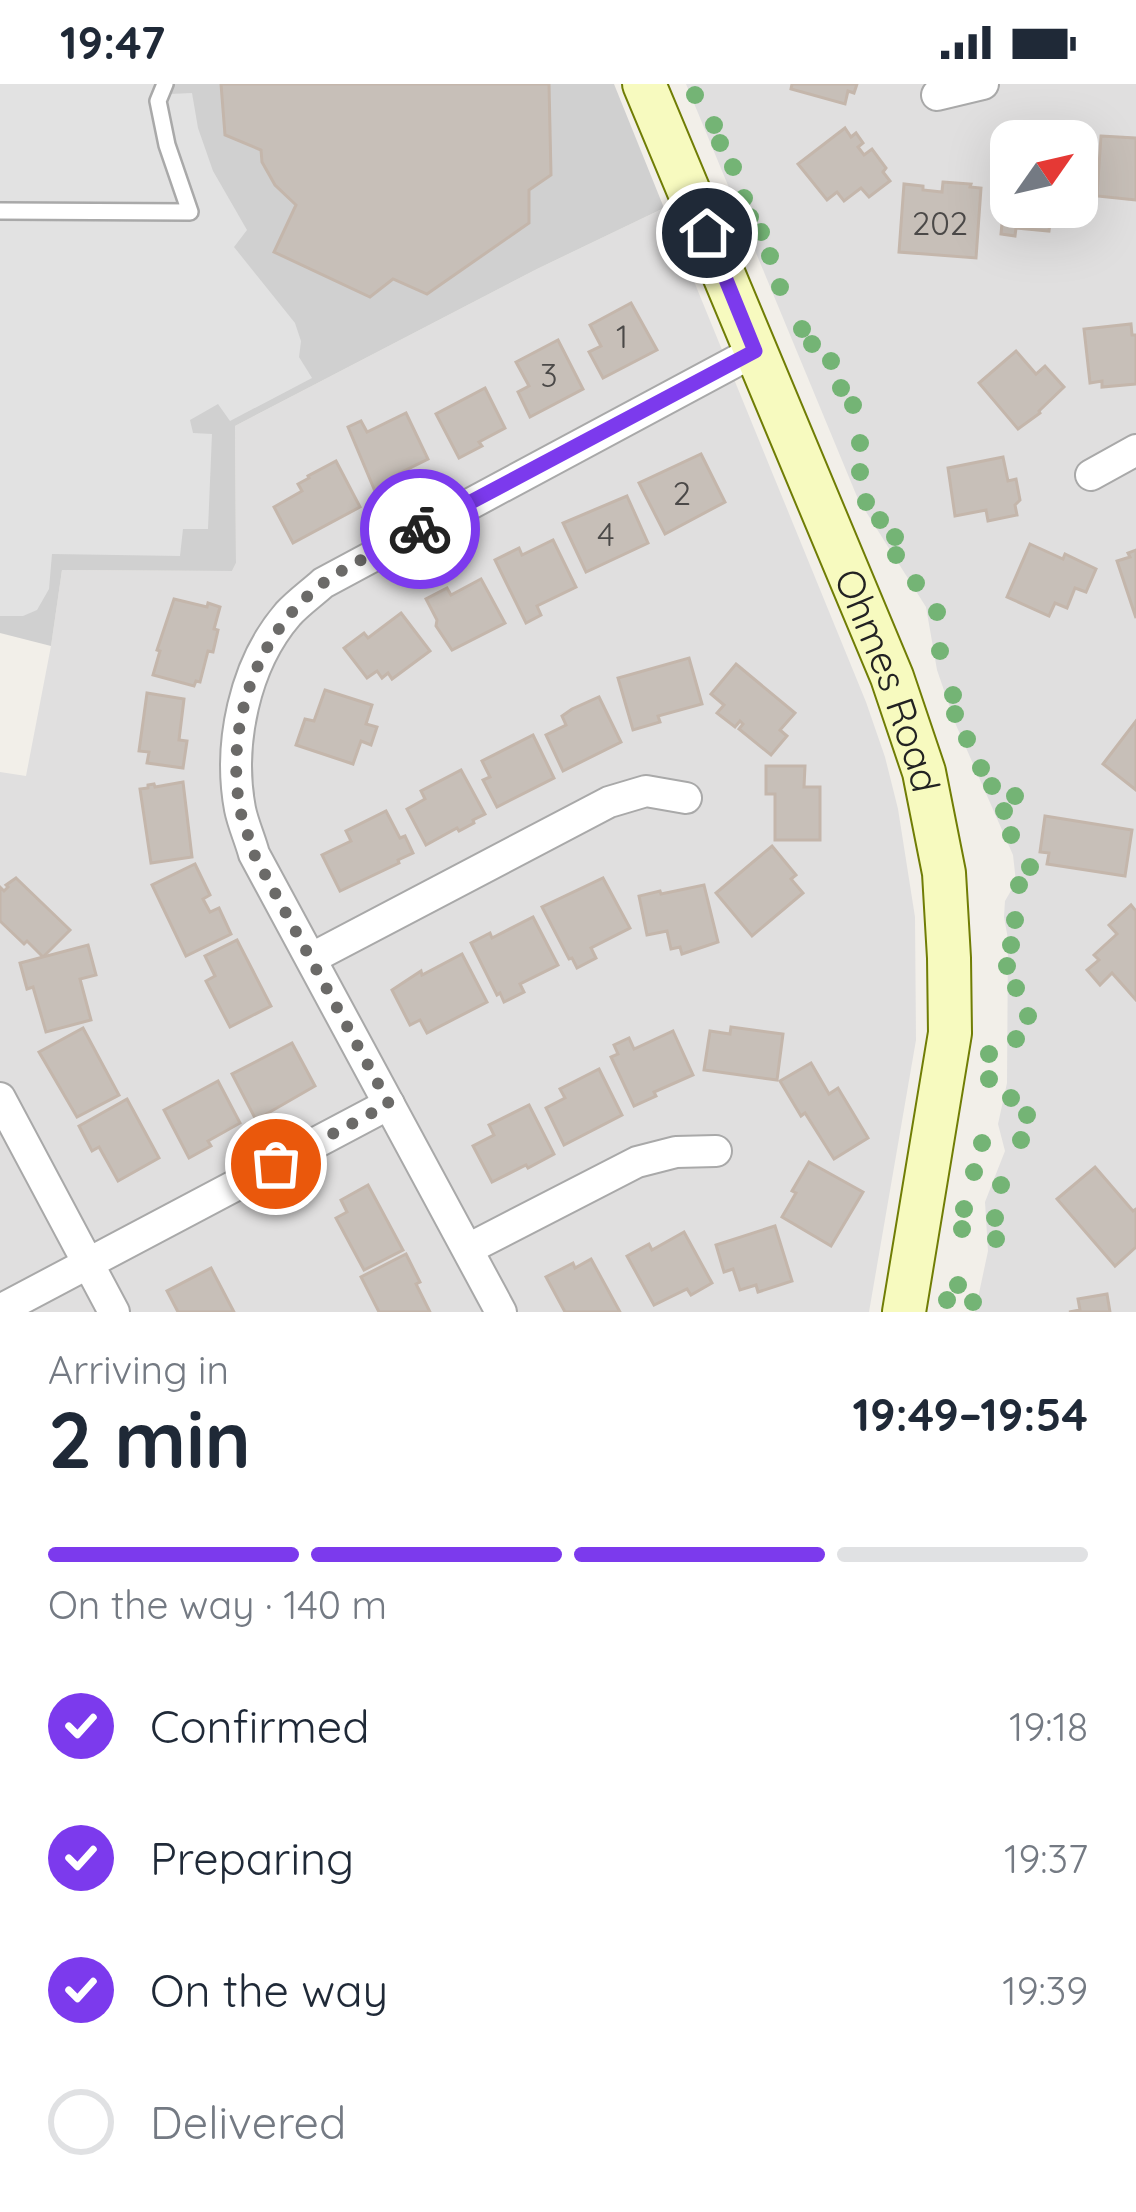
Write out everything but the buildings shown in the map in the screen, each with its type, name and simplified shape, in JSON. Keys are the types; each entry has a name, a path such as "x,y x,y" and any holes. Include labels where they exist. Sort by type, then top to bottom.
{"main road":[{"name":"Ohmes Road","path":"644,84 892,677 924,772 944,873 950,1034 904,1312"}],"street":[{"path":"937,95 983,84"},
{"path":"501,1312 254,854 241,811 236,757 244,705 263,653 288,615 323,583 755,351"},
{"path":"1091,476 1136,450"},
{"path":"312,958 609,802 646,791 686,798"},
{"path":"0,1099 114,1312"},
{"path":"0,1310 389,1104"},
{"path":"467,1249 637,1162 676,1152 716,1151"}],"lane":[{"path":"0,211 190,212 162,123 158,101 165,84"}],"shaded area":[{"path":"0,84 614,84 664,208 235,426 236,563 232,571 62,570 51,646 0,633"},
{"path":"0,84 161,84 170,94 192,93 213,171 247,230 234,247 295,323 301,341 299,357 312,378 230,421 218,404 190,420 193,433 212,434 208,529 183,529 180,556 52,554 49,589 37,610 23,616 0,616"},
{"path":"686,84 1136,84 1136,1312 975,1312 988,1251 985,1202 1005,1151 998,1124 1007,1083 1008,939 1004,917 1005,901 1016,882 1013,855 937,670 926,607 858,499"},
{"path":"664,208 866,702 898,809 915,917 916,1040 869,1312 0,1312 0,772 26,776 62,570 232,571 236,563 235,426"}],"way so far":[{"path":"276,1164 389,1104 254,854 241,811 236,757 244,705 263,653 288,615 323,583 420,529"}],"route":[{"path":"420,529 755,351 707,233"}]}
